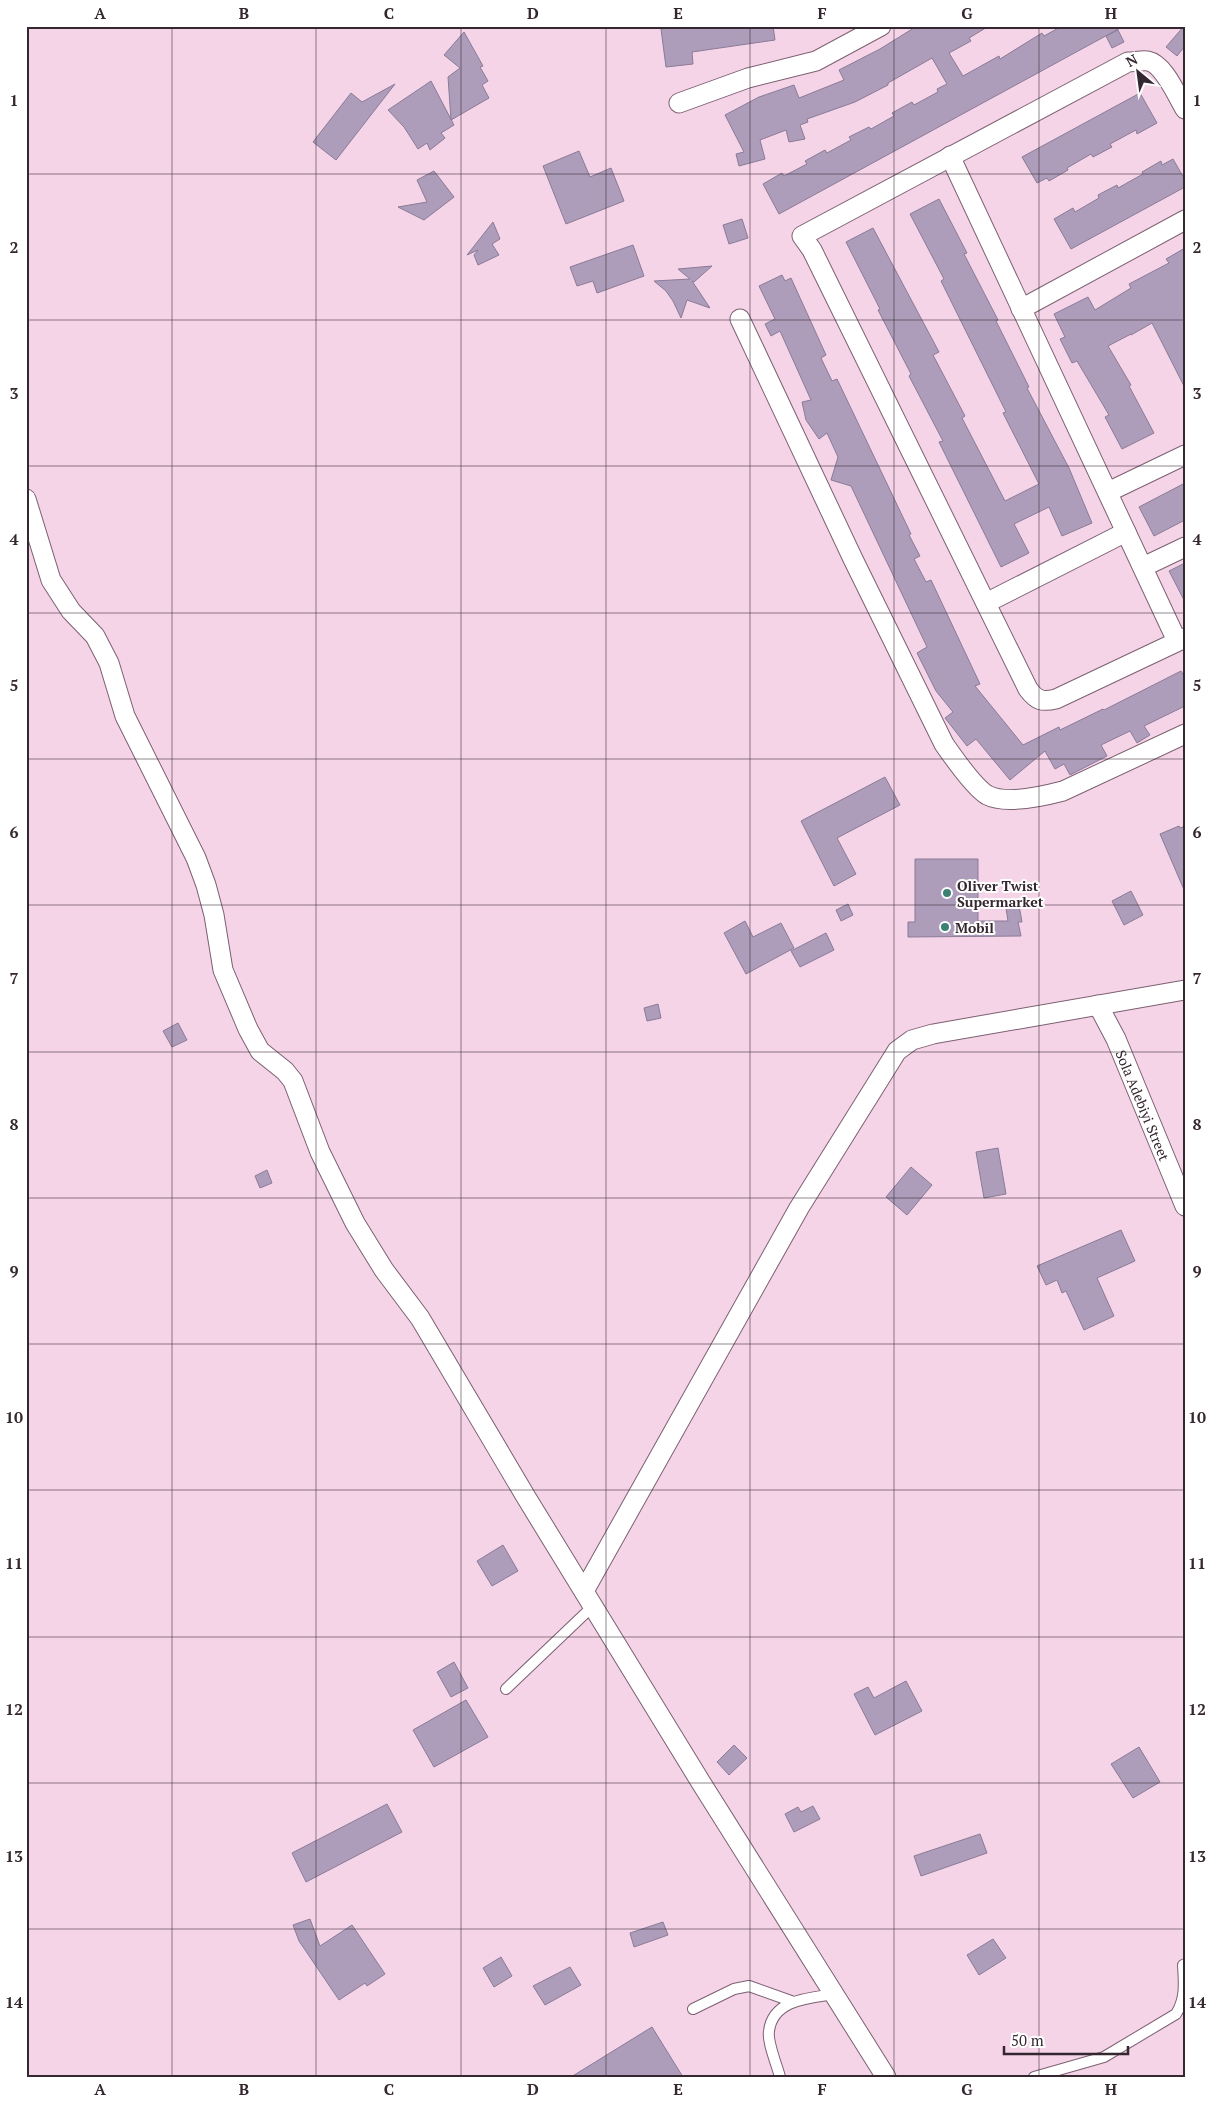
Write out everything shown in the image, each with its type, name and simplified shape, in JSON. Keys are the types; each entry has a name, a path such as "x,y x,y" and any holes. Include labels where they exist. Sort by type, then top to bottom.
{"street":[{"path":"679,104 748,78 816,61 881,26"},
{"path":"950,156 1142,567 1181,639 1056,699 1044,701 1034,698 1028,688 812,250 802,236 950,156 1128,62 1148,60 1158,65 1185,109"},
{"path":"1021,308 1185,220"},
{"path":"740,318 853,559 944,744 957,764 987,795 1016,799 1043,797 1063,791 1185,734"},
{"path":"1108,492 1185,455"},
{"path":"26,499 52,580 71,611 95,636 109,663 125,716 196,858 214,915 223,970 248,1030 260,1051 284,1071 292,1081 320,1152 355,1223 384,1270 420,1318 700,1781 886,2077"},
{"path":"986,603 1126,532"},
{"path":"1142,567 1185,547"},
{"path":"588,1598 799,1208 897,1051 912,1040 933,1034 1185,990"},
{"name":"Sola Adebiyi Street","path":"1098,1005 1116,1038 1185,1206"}],"lane":[{"path":"506,1689 588,1598"},
{"path":"1034,2077 1104,2058 1176,2014 1182,2005 1184,1993 1183,1966 1185,1964"},
{"path":"693,2009 734,1989 748,1986 791,2002"},
{"path":"780,2077 768,2032 773,2016 791,2002 835,1994"}],"building":[{"path":"681,26 773,26 775,40 692,52 693,64 666,67 661,29"},
{"path":"917,26 989,26 969,38 971,41 949,53 963,76 999,56 1000,59 1042,33 1044,36 1062,26 1124,26 779,214 763,184 782,173 784,176 807,164 805,161 825,150 827,153 851,140 849,137 869,127 871,129 894,116 892,113 912,102 914,105 938,92 937,89 947,84 932,58 888,83 888,85 855,102 807,119 808,122 800,125 805,139 789,142 786,130 760,140 765,159 739,166 736,154 744,152 725,115 759,97 794,85 799,98 844,80 839,70 880,49"},
{"path":"1184,26 1185,46 1177,56 1166,47"},
{"path":"1118,30 1124,42 1112,48 1106,36"},
{"path":"464,32 483,66 480,67 488,81 482,85 489,98 451,120 448,77 460,68 444,55"},
{"path":"431,81 454,125 441,133 445,138 430,150 427,143 418,149 404,127 388,110"},
{"path":"395,84 336,160 313,142 351,93 362,102"},
{"path":"1140,93 1157,123 1137,134 1136,130 1110,144 1112,147 1093,157 1091,154 1049,181 1047,178 1037,183 1022,157"},
{"path":"579,151 590,177 611,168 624,201 566,224 543,166"},
{"path":"1173,159 1185,180 1185,187 1071,249 1054,219 1073,208 1075,212 1099,198 1098,195 1117,185 1118,188 1161,161 1162,165"},
{"path":"434,171 454,197 424,220 398,207 427,202 417,180"},
{"path":"939,199 967,253 964,254 998,320 996,321 1029,387 1027,388 1069,468 1092,523 1062,536 1049,507 1014,524 1029,553 1001,567 939,442 943,441 909,376 911,374 846,242 873,228 939,352 933,355 965,416 962,418 1005,501 1039,484 1003,413 1006,412 941,281 944,279 910,214"},
{"path":"742,219 748,238 729,244 723,225"},
{"path":"493,222 500,239 492,244 499,255 478,265 474,255 478,250 467,255"},
{"path":"633,245 644,276 597,293 593,281 577,286 570,267"},
{"path":"1185,248 1185,388 1152,323 1108,346 1131,385 1129,386 1154,433 1122,449 1105,417 1109,415 1077,361 1072,363 1060,339 1065,337 1054,314 1088,297 1095,310 1131,288 1129,284 1169,263 1166,259"},
{"path":"712,266 694,282 692,281 710,308 687,300 681,318 666,291 654,281 690,279 678,269"},
{"path":"782,275 785,281 791,278 826,355 821,358 832,381 837,379 911,534 909,535 920,556 914,559 926,582 931,580 980,684 975,686 1023,745 1059,727 1060,730 1104,710 1181,671 1185,678 1185,706 1144,726 1150,735 1137,743 1130,731 1101,745 1107,756 1070,775 1064,764 1055,769 1045,751 1010,780 976,739 967,746 945,718 953,712 936,691 917,653 927,647 851,486 831,480 838,457 827,433 819,439 806,420 802,402 811,400 780,331 771,336 765,324 775,319 759,286"},
{"path":"1185,483 1185,520 1154,536 1139,507"},
{"path":"1185,563 1185,602 1169,571"},
{"path":"885,777 900,805 837,838 856,874 834,886 801,821"},
{"path":"1179,826 1180,828 1185,826 1185,892 1160,834"},
{"path":"915,859 978,859 978,921 1008,921 1005,902 1018,900 1022,922 1018,922 1021,936 908,937 908,922 915,922"},
{"path":"1131,891 1143,915 1124,925 1112,901"},
{"path":"848,904 853,915 841,921 836,910"},
{"path":"745,921 753,937 781,923 794,948 746,974 724,933"},
{"path":"826,933 834,950 800,967 791,951"},
{"path":"658,1004 661,1018 647,1021 644,1008"},
{"path":"178,1023 187,1040 172,1047 163,1031"},
{"path":"998,1148 1006,1194 984,1198 976,1152"},
{"path":"911,1167 932,1185 907,1215 886,1197"},
{"path":"267,1170 272,1183 260,1188 255,1176"},
{"path":"1121,1230 1135,1261 1097,1278 1114,1316 1084,1330 1066,1291 1062,1293 1057,1280 1046,1285 1037,1266"},
{"path":"503,1545 518,1571 492,1586 477,1561"},
{"path":"454,1662 468,1688 451,1697 437,1672"},
{"path":"906,1681 922,1711 875,1735 854,1694 868,1687 874,1698"},
{"path":"466,1700 488,1737 434,1767 413,1730"},
{"path":"734,1745 747,1758 729,1775 717,1762"},
{"path":"1139,1747 1160,1782 1133,1798 1111,1764"},
{"path":"387,1804 402,1832 306,1882 292,1853"},
{"path":"813,1806 820,1819 794,1832 785,1814 798,1807 801,1812"},
{"path":"980,1834 987,1853 921,1876 914,1856"},
{"path":"310,1919 320,1946 352,1925 385,1974 367,1986 365,1983 339,2000 299,1941 293,1925"},
{"path":"663,1922 668,1935 634,1947 630,1933"},
{"path":"993,1939 1006,1958 979,1975 967,1955"},
{"path":"501,1957 512,1976 494,1987 483,1968"},
{"path":"570,1967 581,1985 545,2005 533,1986"},
{"path":"652,2027 683,2077 571,2077"}],"place":[{"name":"Oliver Twist Supermarket","path":"947,893"},
{"name":"Mobil","path":"945,927"}]}
